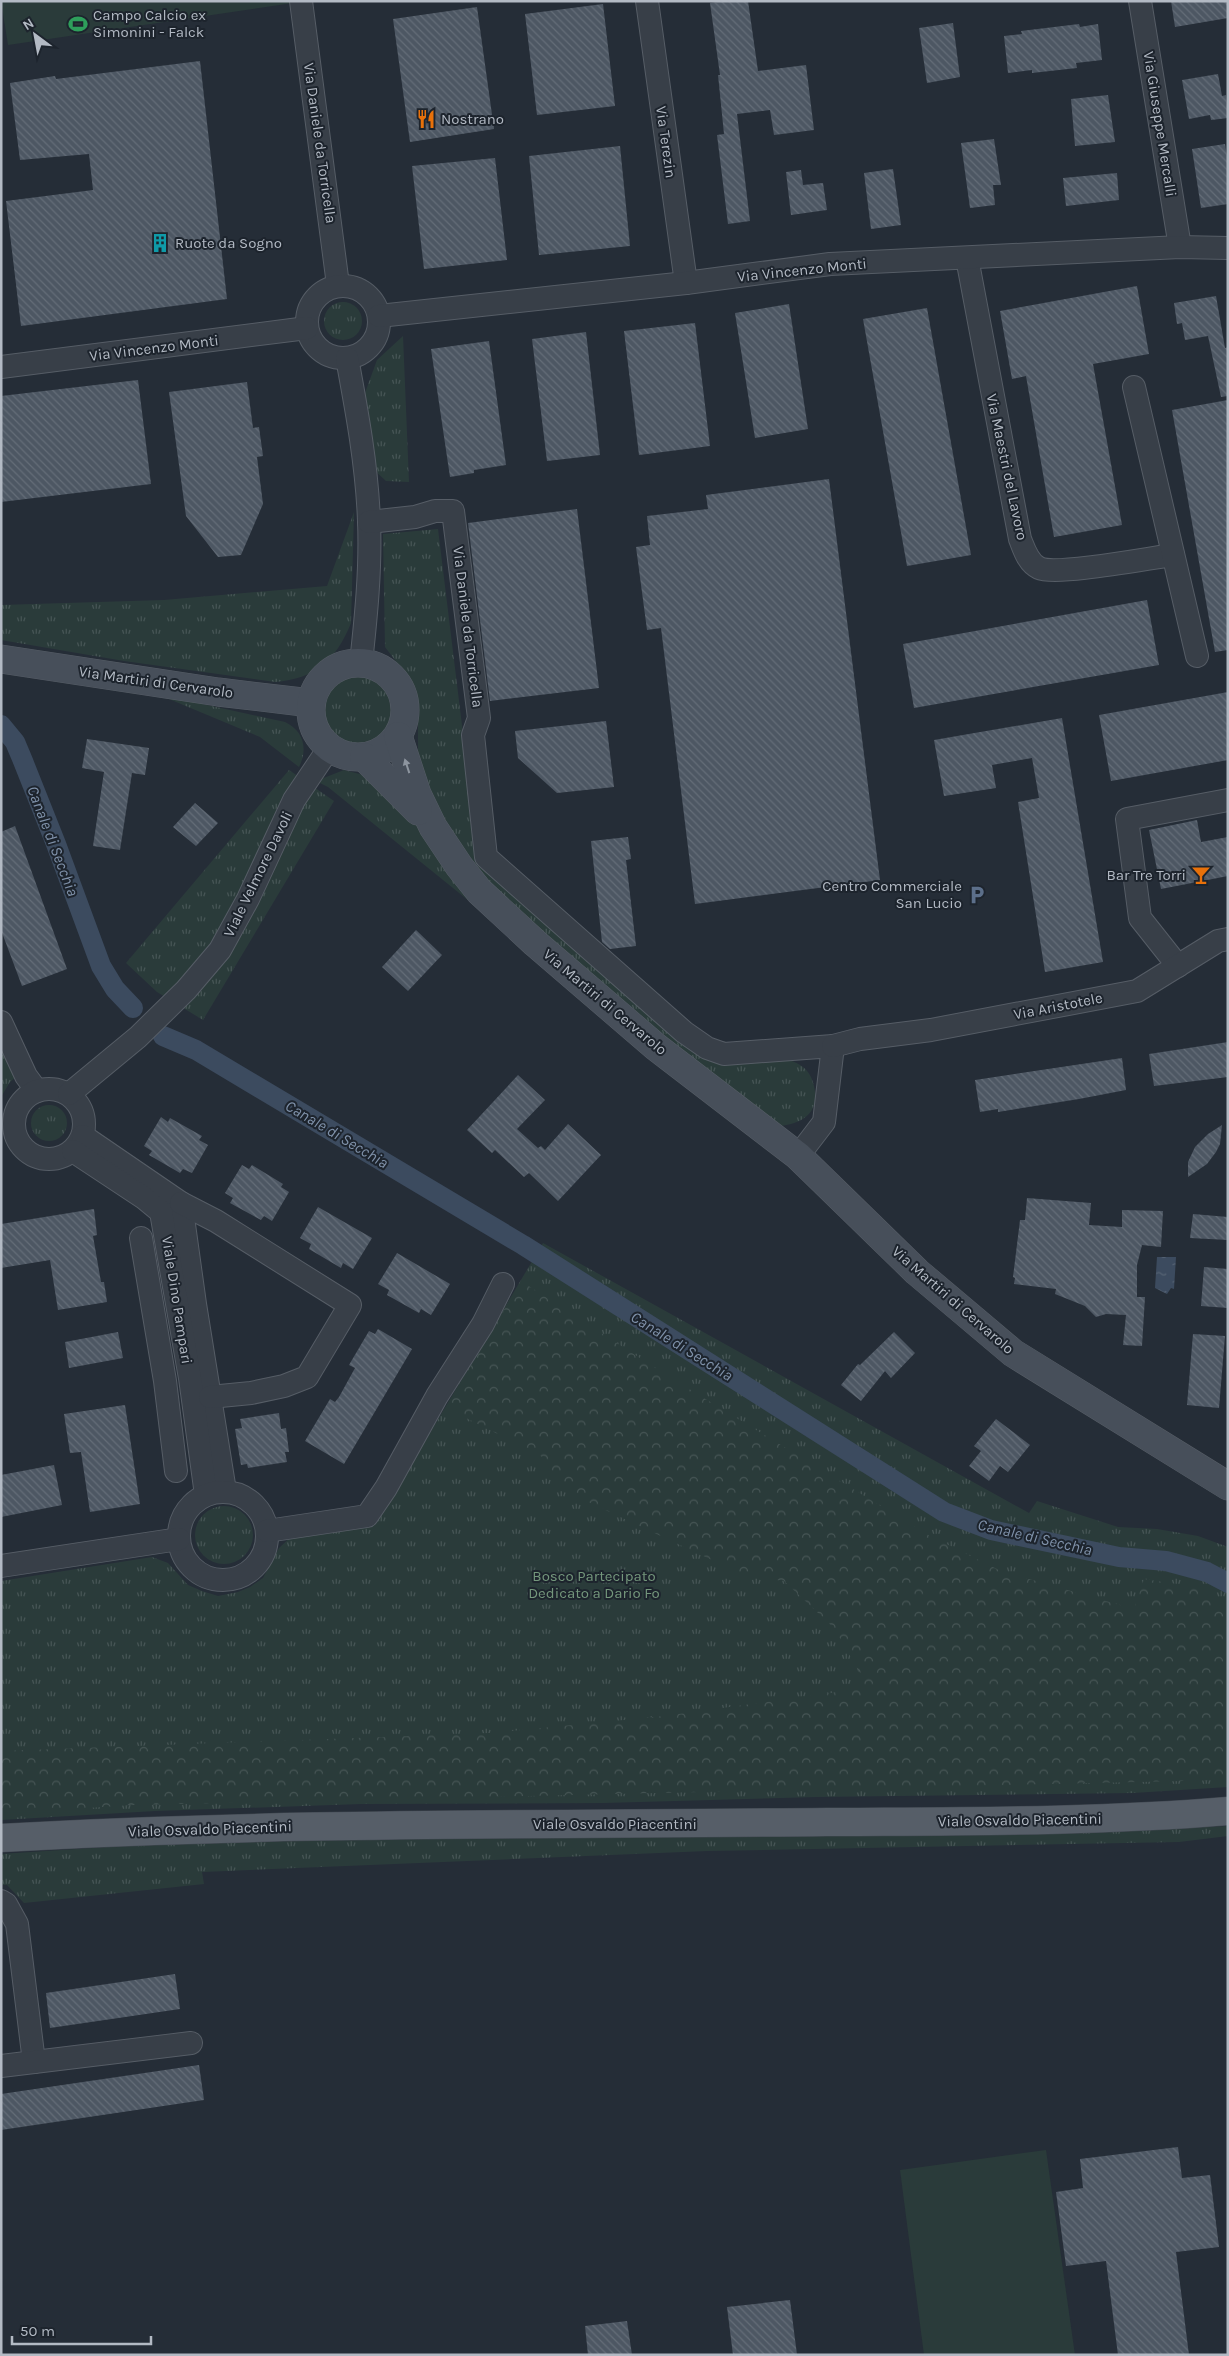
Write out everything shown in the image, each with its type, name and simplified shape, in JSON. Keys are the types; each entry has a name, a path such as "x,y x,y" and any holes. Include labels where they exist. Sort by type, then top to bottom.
{"main road":[{"name":"Via Martiri di Cervarolo","path":"1,659 218,692 311,703"},
{"name":"Via Martiri di Cervarolo","path":"361,663 347,664 334,669 323,678 315,689 311,703 310,716 313,728 329,748 351,758 364,758 390,781 433,827"},
{"path":"361,663 381,669 397,683 403,695 405,709 404,723 398,736 383,750 364,758"},
{"name":"Via Martiri di Cervarolo","path":"398,736 417,794 433,827 459,866 479,891 534,943 656,1047 798,1156 917,1272 1013,1353 1228,1486"},
{"name":"Viale Osvaldo Piacentini","path":"1,1838 325,1825 554,1825 1104,1819 1228,1811"}],"street":[{"name":"Via Daniele da Torricella","path":"301,1 338,285"},
{"name":"Via Terezin","path":"646,1 686,284"},
{"name":"Via Giuseppe Mercalli","path":"1140,1 1180,247"},
{"name":"Via Vincenzo Monti","path":"379,316 686,284 830,264 1180,247 1228,248"},
{"name":"Via Maestri del Lavoro","path":"968,258 1020,539 1027,555 1040,568 1060,571 1173,555"},
{"path":"338,285 350,286 365,293 376,306 379,316 379,328 368,348 348,358 336,358 317,347 307,328 307,316 310,305 322,292 338,285"},
{"name":"Via Vincenzo Monti","path":"1,367 307,328"},
{"path":"348,358 364,470 369,522 361,663"},
{"path":"1134,387 1196,656"},
{"name":"Via Daniele da Torricella","path":"369,522 415,517 436,511 452,511 479,718 473,735 486,856"},
{"name":"Viale Velmore Davoli","path":"70,1094 138,1037 186,990 220,950 248,899 294,800 329,748"},
{"path":"1178,966 1140,918 1127,819 1228,800"},
{"name":"Via Martiri di Cervarolo","path":"486,856 684,1032 707,1048 724,1054 833,1046 860,1039 931,1030"},
{"name":"Via Aristotele","path":"931,1030 1137,991 1218,941 1228,939"},
{"path":"1,1022 26,1076 36,1091"},
{"path":"798,1156 824,1122 833,1046"},
{"path":"48,1088 70,1094 78,1102 84,1115 85,1124 78,1143 59,1159 47,1160 28,1153 10,1142 14,1127 8,1117 24,1099 36,1091 48,1088"},
{"path":"78,1143 181,1203 216,1221 350,1305 307,1377 284,1386 210,1398"},
{"name":"Viale Dino Pampari","path":"78,1143 161,1212 190,1378 216,1493"},
{"name":"Viale Dino Pampari","path":"181,1203 210,1398 216,1493"},
{"path":"140,1238 165,1381 176,1471"},
{"path":"267,1531 367,1516 386,1488 437,1396 483,1324 503,1284"},
{"path":"165,1381 190,1378"},
{"path":"216,1493 237,1494 253,1504 264,1519 267,1531 266,1545 261,1558 246,1573 226,1580 212,1579 200,1573 189,1564 182,1552 179,1538 180,1525 185,1512 194,1502 216,1493"},
{"path":"1,1566 179,1538"},
{"path":"1,1901 6,1904 18,1924 34,2062"},
{"path":"1,2066 191,2043"}],"green space":[{"name":"Campo Calcio ex Simonini - Falck","path":"1,1 293,1 293,3 8,45"},
{"path":"343,302 356,308 362,321 356,334 343,340 330,334 324,321 330,308"},
{"path":"403,336 409,482 386,481 372,468 365,393 377,360"},
{"path":"354,512 351,623 331,657 313,672 302,677 275,682 124,661 1,640 1,605 164,600 327,586"},
{"path":"438,529 477,848 710,1061 786,1060 792,1061 807,1070 814,1086 815,1103 808,1115 803,1119 780,1126 679,1048 507,901 456,844 425,779 418,755 418,702 411,681 385,647 383,534"},
{"path":"365,677 377,683 386,692 392,704 390,724 382,735 365,745 351,745 334,735 326,724 324,704 334,687 345,679"},
{"path":"157,694 285,722 300,735 304,747 299,767 260,737"},
{"path":"289,770 334,801 203,1020 157,992 126,963"},
{"path":"344,770 375,778 396,795 474,905 328,787 316,781"},
{"path":"1,1024 17,1076 10,1082 1,1097"},
{"path":"49,1105 62,1110 67,1123 62,1136 49,1141 36,1136 31,1123 36,1110"},
{"name":"Bosco Partecipato Dedicato a Dario Fo","path":"543,1243 1029,1513 1037,1501 1118,1527 1157,1529 1198,1536 1228,1547 1228,1787 1133,1793 816,1797 603,1803 361,1804 155,1811 1,1820 1,1581 152,1557 168,1563 188,1585 218,1596 238,1592 250,1587 263,1578 279,1548 294,1534 375,1525"},
{"path":"521,1281 663,1373 930,1536 1001,1571 1134,1609 1144,1579 1208,1589 1228,1607 1228,1780 132,1805 1,1814 1,1751 489,1733 664,1716 860,1689 860,1673 834,1628 784,1581 746,1576 565,1491 540,1455 446,1408"},
{"path":"218,1506 230,1506 240,1510 249,1519 253,1541 245,1556 230,1564 218,1564 208,1560 199,1551 195,1541 195,1529 199,1519 208,1510"},
{"path":"1228,1826 1228,1836 1179,1842 707,1851 202,1872 204,1884 24,1903 7,1885 1,1885 1,1854 167,1843 1119,1831"},
{"path":"1046,2150 1075,2355 924,2355 900,2170"}],"water":[{"path":"1157,1257 1176,1257 1174,1289 1171,1288 1167,1294 1155,1288"}],"building":[{"path":"748,1 758,71 806,65 814,130 774,135 770,110 737,114 750,221 728,224 717,135 724,134 718,75 720,75 710,3"},
{"path":"1171,1 1228,1 1228,18 1175,27"},
{"path":"603,4 615,106 537,115 525,14"},
{"path":"477,7 494,129 410,142 393,19"},
{"path":"953,23 960,77 927,83 919,28"},
{"path":"1079,24 1080,27 1098,24 1102,60 1076,63 1077,68 1032,73 1032,70 1008,73 1004,36 1022,34 1021,31"},
{"path":"200,61 227,299 21,326 6,201 93,190 89,154 20,160 10,83 55,76 56,79"},
{"path":"1218,74 1222,96 1226,95 1228,118 1211,120 1210,115 1189,119 1182,80"},
{"path":"1108,95 1115,142 1075,146 1071,99"},
{"path":"994,139 1001,185 993,185 995,205 970,208 961,143"},
{"path":"1225,144 1228,163 1228,204 1201,208 1192,149"},
{"path":"620,146 630,246 539,255 529,156"},
{"path":"495,158 507,260 424,269 412,166"},
{"path":"893,169 901,225 871,229 864,173"},
{"path":"801,170 803,185 823,183 827,210 791,215 786,172"},
{"path":"1117,173 1119,200 1066,206 1063,178"},
{"path":"1137,286 1149,354 1093,364 1122,525 1054,537 1026,376 1012,379 1000,311"},
{"path":"1216,296 1225,348 1228,347 1228,396 1221,397 1208,336 1185,340 1182,323 1177,324 1174,303"},
{"path":"789,304 808,429 755,438 735,313"},
{"path":"927,308 971,555 907,566 863,319"},
{"path":"695,323 710,446 639,455 624,331"},
{"path":"586,332 600,455 547,461 532,339"},
{"path":"489,341 506,465 474,470 474,473 450,477 431,349"},
{"path":"138,380 151,484 1,502 1,396"},
{"path":"247,382 253,428 259,427 263,456 257,457 263,504 241,555 218,557 186,516 169,392"},
{"path":"1228,400 1228,650 1215,652 1172,410"},
{"path":"829,479 880,880 695,904 661,628 647,630 636,547 650,545 647,516 708,509 706,495"},
{"path":"577,509 599,688 490,701 468,523"},
{"path":"1147,600 1159,665 914,708 903,644"},
{"path":"1228,692 1228,760 1111,781 1099,715"},
{"path":"1062,718 1103,962 1045,972 1018,802 1039,798 1032,758 992,765 996,788 944,796 934,740"},
{"path":"606,721 614,787 557,793 518,758 515,731"},
{"path":"87,739 149,748 145,775 132,773 120,850 93,846 104,772 82,768"},
{"path":"195,803 218,823 196,846 173,827"},
{"path":"1197,820 1201,842 1228,837 1228,876 1161,889 1149,830"},
{"path":"15,826 67,969 22,986 1,930 1,832"},
{"path":"628,837 631,859 626,860 636,946 610,949 602,942 591,841"},
{"path":"416,930 442,955 408,991 382,967"},
{"path":"1228,1042 1228,1077 1154,1086 1149,1054"},
{"path":"1122,1058 1126,1090 998,1112 998,1109 980,1112 975,1080"},
{"path":"518,1075 545,1100 517,1129 538,1148 541,1146 545,1150 568,1124 601,1155 558,1201 529,1173 524,1177 495,1150 492,1153 467,1130"},
{"path":"161,1117 168,1122 170,1118 202,1136 199,1140 208,1145 192,1173 183,1169 180,1173 149,1155 152,1151 144,1146"},
{"path":"1222,1125 1220,1144 1216,1152 1207,1164 1188,1177 1188,1162 1195,1147 1208,1134"},
{"path":"242,1165 249,1169 252,1165 283,1184 281,1187 289,1192 272,1221 264,1216 261,1220 230,1203 233,1198 225,1193"},
{"path":"1027,1198 1091,1203 1089,1225 1122,1227 1122,1210 1163,1211 1161,1247 1142,1245 1137,1265 1137,1297 1145,1297 1142,1346 1123,1345 1126,1315 1106,1314 1096,1317 1085,1306 1055,1294 1056,1289 1014,1284 1015,1278 1013,1277 1020,1220 1025,1220"},
{"path":"318,1207 372,1238 353,1269 343,1263 341,1268 309,1249 311,1244 300,1238"},
{"path":"94,1209 97,1235 93,1236 101,1282 104,1282 107,1302 58,1310 50,1260 1,1268 1,1224"},
{"path":"1193,1214 1228,1217 1228,1240 1190,1238"},
{"path":"397,1253 450,1284 431,1315 421,1309 419,1313 387,1295 389,1290 378,1284"},
{"path":"1204,1267 1228,1269 1228,1308 1201,1306"},
{"path":"378,1329 412,1349 344,1464 305,1441 330,1399 335,1402 339,1397 355,1368 349,1365 369,1331 375,1334"},
{"path":"118,1332 123,1358 69,1368 65,1342"},
{"path":"894,1332 915,1353 891,1378 885,1371 861,1401 841,1385 858,1364 860,1365"},
{"path":"1193,1334 1225,1336 1219,1408 1187,1405"},
{"path":"125,1405 140,1504 90,1512 81,1452 70,1453 64,1414"},
{"path":"279,1413 281,1429 286,1428 289,1452 285,1452 287,1462 248,1468 247,1464 241,1465 235,1429 242,1428 240,1419"},
{"path":"996,1419 1030,1445 1008,1472 1000,1466 989,1481 969,1466 981,1451 974,1446"},
{"path":"54,1465 62,1505 1,1517 1,1475"},
{"path":"175,1974 180,2009 50,2028 46,1993"},
{"path":"199,2065 204,2100 1,2130 1,2094"},
{"path":"1178,2147 1182,2178 1210,2175 1219,2247 1176,2252 1189,2355 1118,2355 1106,2261 1066,2266 1056,2192 1083,2188 1080,2159"},
{"path":"790,2300 797,2355 733,2355 727,2307"},
{"path":"627,2321 632,2355 588,2355 585,2326"}],"waterway":[{"name":"Canale di Secchia","path":"1,725 15,742 23,761 101,966 115,989 133,1008"},
{"name":"Canale di Secchia","path":"163,1036 196,1050 523,1245 944,1512 991,1530 1119,1557 1166,1561 1207,1572 1228,1583"}],"place":[{"name":"Campo Calcio ex Simonini - Falck","path":"78,24"},
{"name":"Nostrano","path":"426,119"},
{"name":"Ruote da Sogno","path":"160,243"},
{"name":"Bar Tre Torri","path":"1201,875"},
{"name":"Centro Commerciale San Lucio","path":"977,895"}]}
